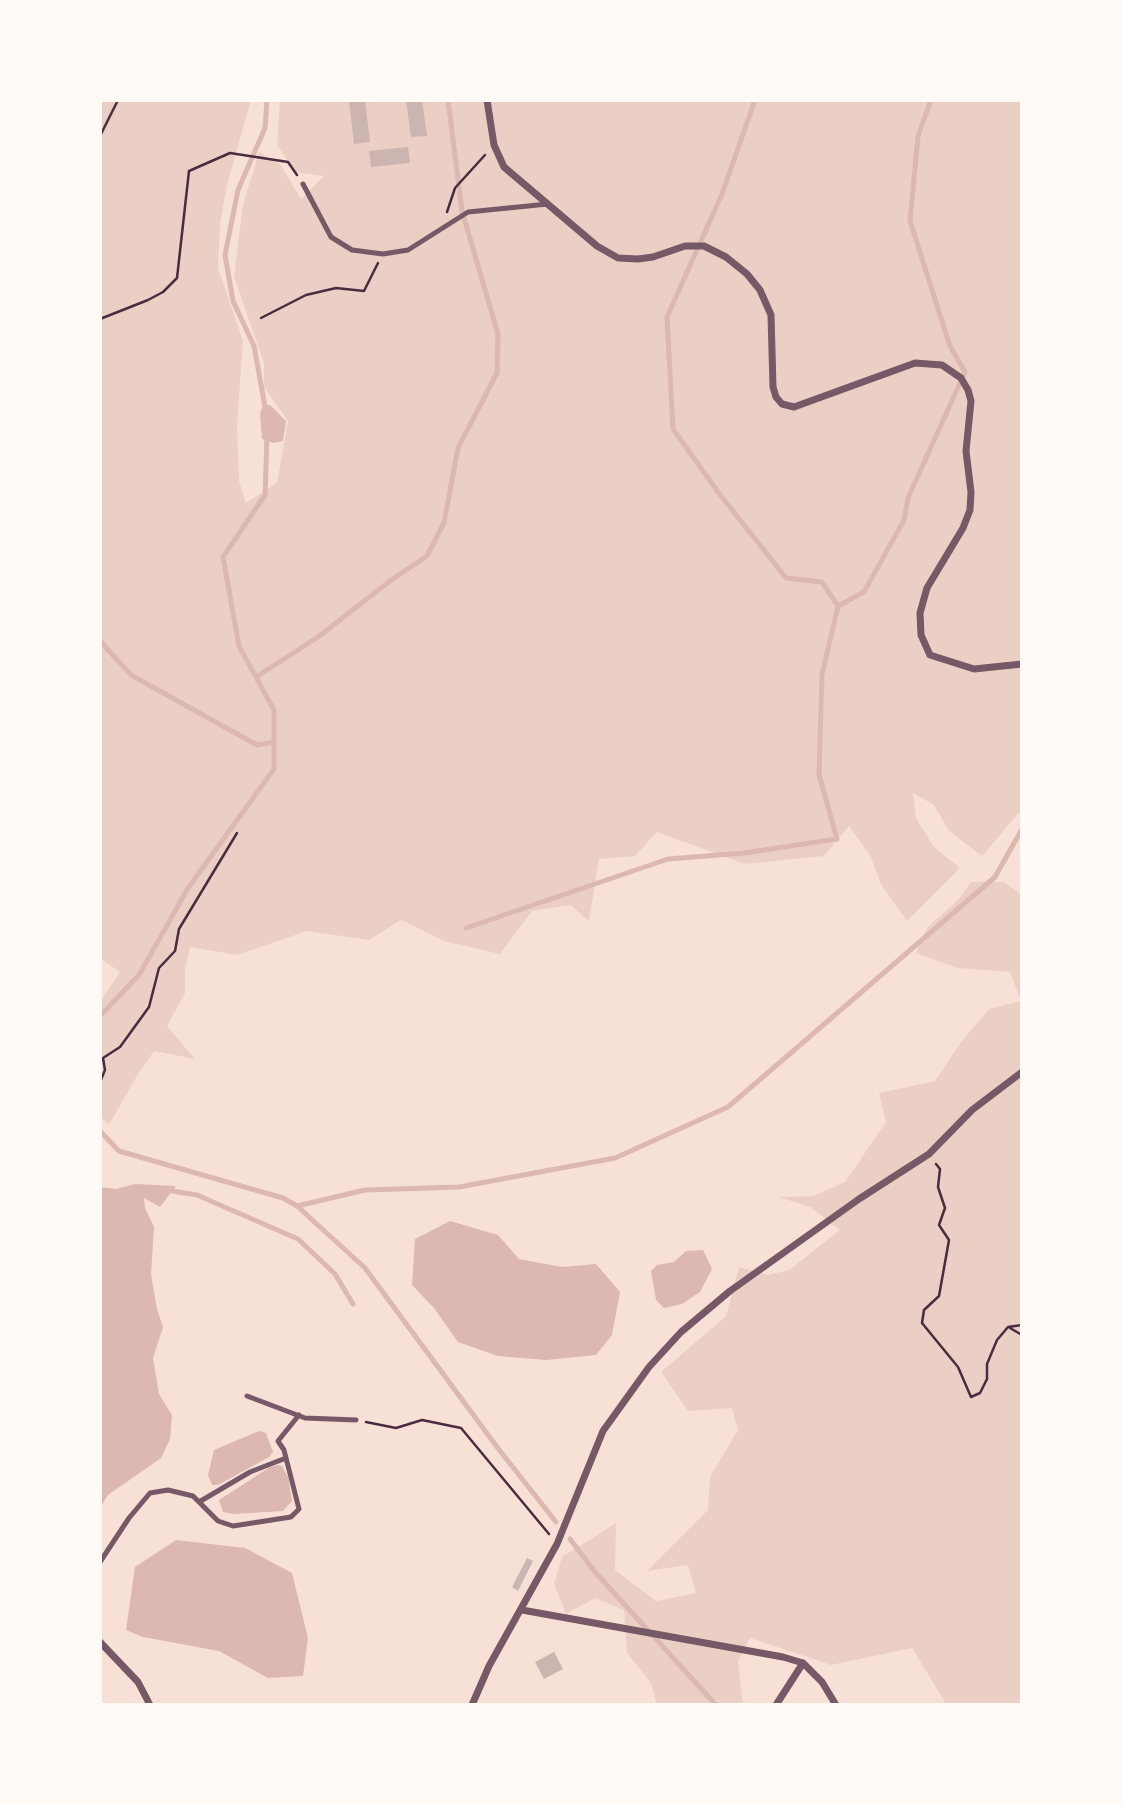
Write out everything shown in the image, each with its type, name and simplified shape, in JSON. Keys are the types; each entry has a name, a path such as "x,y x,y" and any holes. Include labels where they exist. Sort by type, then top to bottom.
{"street":[{"path":"487,100 494,145 498,158 508,172 597,246 618,257 646,259 694,244 712,249 739,267 754,282 767,302 772,320 773,387 776,397 786,406 803,404 915,363 942,365 955,373 968,390 971,401 966,451 971,504 963,528 927,588 920,613 921,635 930,655 974,669 1022,664"},
{"path":"472,1705 489,1666 557,1544 603,1432 649,1367 681,1332 730,1291 859,1199 929,1154 972,1110 1022,1072"},
{"path":"522,1610 783,1657 803,1663 822,1682 836,1705"},
{"path":"100,1642 138,1682 150,1705"},
{"path":"776,1705 803,1663"}],"lane":[{"path":"303,184 331,237 352,250 383,254 408,250 468,212 548,204"},
{"path":"247,1396 305,1418 356,1420"},
{"path":"100,1562 129,1518 150,1493 168,1490 193,1496 218,1521 233,1526 291,1517 299,1509 286,1458 278,1441 299,1415"},
{"path":"199,1502 250,1472 286,1458"}],"path":[{"path":"100,136 118,100"},
{"path":"441,231 455,188 494,145"},
{"path":"100,319 148,300 163,292 177,278 189,171 230,153 288,162 303,184"},
{"path":"261,318 306,295 336,288 364,291 383,254"},
{"path":"100,1082 105,1070 103,1058 120,1047 149,1007 159,968 175,951 179,929 237,833"},
{"path":"929,1154 940,1169 938,1187 945,1208 939,1225 949,1240 939,1296 924,1310 922,1323 958,1367 971,1398 980,1393 988,1379 987,1364 997,1340 1009,1327 1022,1325"},
{"path":"1009,1327 1022,1335"},
{"path":"356,1420 396,1428 422,1420 461,1428 557,1544"}],"shaded area":[{"path":"100,100 251,100 227,185 220,224 218,268 243,341 237,425 239,481 246,503 277,483 288,421 264,387 264,363 234,277 243,204 259,152 280,164 301,199 324,176 296,172 277,145 280,100 1022,100 1022,809 982,856 949,831 934,805 913,793 916,818 934,847 960,868 907,921 881,884 871,857 849,826 824,856 745,864 657,832 635,856 599,859 589,921 570,905 532,911 500,954 444,941 401,920 369,940 307,931 237,955 190,947 185,970 185,993 167,1026 195,1059 154,1051 109,1125 100,1116 100,1002 120,972 100,958"},
{"path":"263,405 270,405 286,421 283,441 273,443 262,439 260,413"},
{"path":"971,882 1004,882 1022,895 1022,1705 941,1705 945,1702 912,1648 831,1665 750,1638 738,1661 743,1705 657,1705 651,1683 627,1653 624,1610 595,1598 566,1614 554,1584 562,1557 616,1523 615,1570 656,1601 696,1593 688,1565 647,1571 708,1510 710,1477 738,1430 732,1408 688,1411 661,1372 726,1316 739,1267 768,1275 789,1270 840,1230 810,1207 779,1197 813,1196 845,1182 886,1122 879,1093 935,1081 961,1042 989,1009 1021,1001 1010,972 958,968 916,953 928,927 959,899"},
{"path":"135,1184 176,1186 160,1207 144,1198 145,1208 154,1227 151,1274 163,1327 153,1358 159,1394 172,1415 170,1439 161,1458 108,1495 100,1508 100,1187 116,1189"},
{"path":"450,1221 498,1235 519,1259 562,1267 596,1264 620,1292 612,1335 596,1355 546,1360 498,1356 458,1342 434,1308 412,1285 415,1239"},
{"path":"703,1250 712,1269 700,1292 682,1304 664,1308 656,1300 651,1271 657,1265 674,1262 686,1251"},
{"path":"259,1431 266,1433 273,1452 269,1457 218,1485 212,1485 208,1475 214,1450"},
{"path":"282,1466 288,1477 292,1501 283,1511 233,1514 223,1512 219,1500 270,1467"},
{"path":"176,1540 245,1548 292,1573 308,1638 303,1676 268,1678 219,1651 143,1637 126,1630 135,1567"}],"building":[{"path":"349,100 365,100 370,142 354,144"},
{"path":"406,100 422,100 427,136 411,137"},
{"path":"408,147 410,163 371,167 369,151"},
{"path":"527,1558 533,1561 518,1591 512,1587"},
{"path":"554,1652 563,1669 544,1679 535,1662"}],"waterway":[{"path":"266,412 254,346 233,301 225,255 238,190 265,128 267,100"},
{"path":"256,677 318,637 427,556 444,523 458,448 497,373 498,334 462,211 448,100"},
{"path":"466,928 668,859 744,853 837,839 819,775 822,675 838,606 822,582 786,578 718,492 673,429 667,317 722,194 755,100"},
{"path":"838,606 864,592 904,520 908,498 965,372 950,346 910,221 918,136 931,100"},
{"path":"100,1016 139,975 188,888 274,769 274,710 239,646 223,557 265,495 267,436"},
{"path":"100,641 131,675 257,745 274,742"},
{"path":"100,1131 119,1151 283,1198 297,1206 365,1190 459,1187 615,1158 728,1107 995,877 1022,829"},
{"path":"166,1190 197,1195 298,1239 335,1274 353,1304"},
{"path":"297,1206 365,1268 556,1522"},
{"path":"570,1539 595,1572 716,1705"}]}
